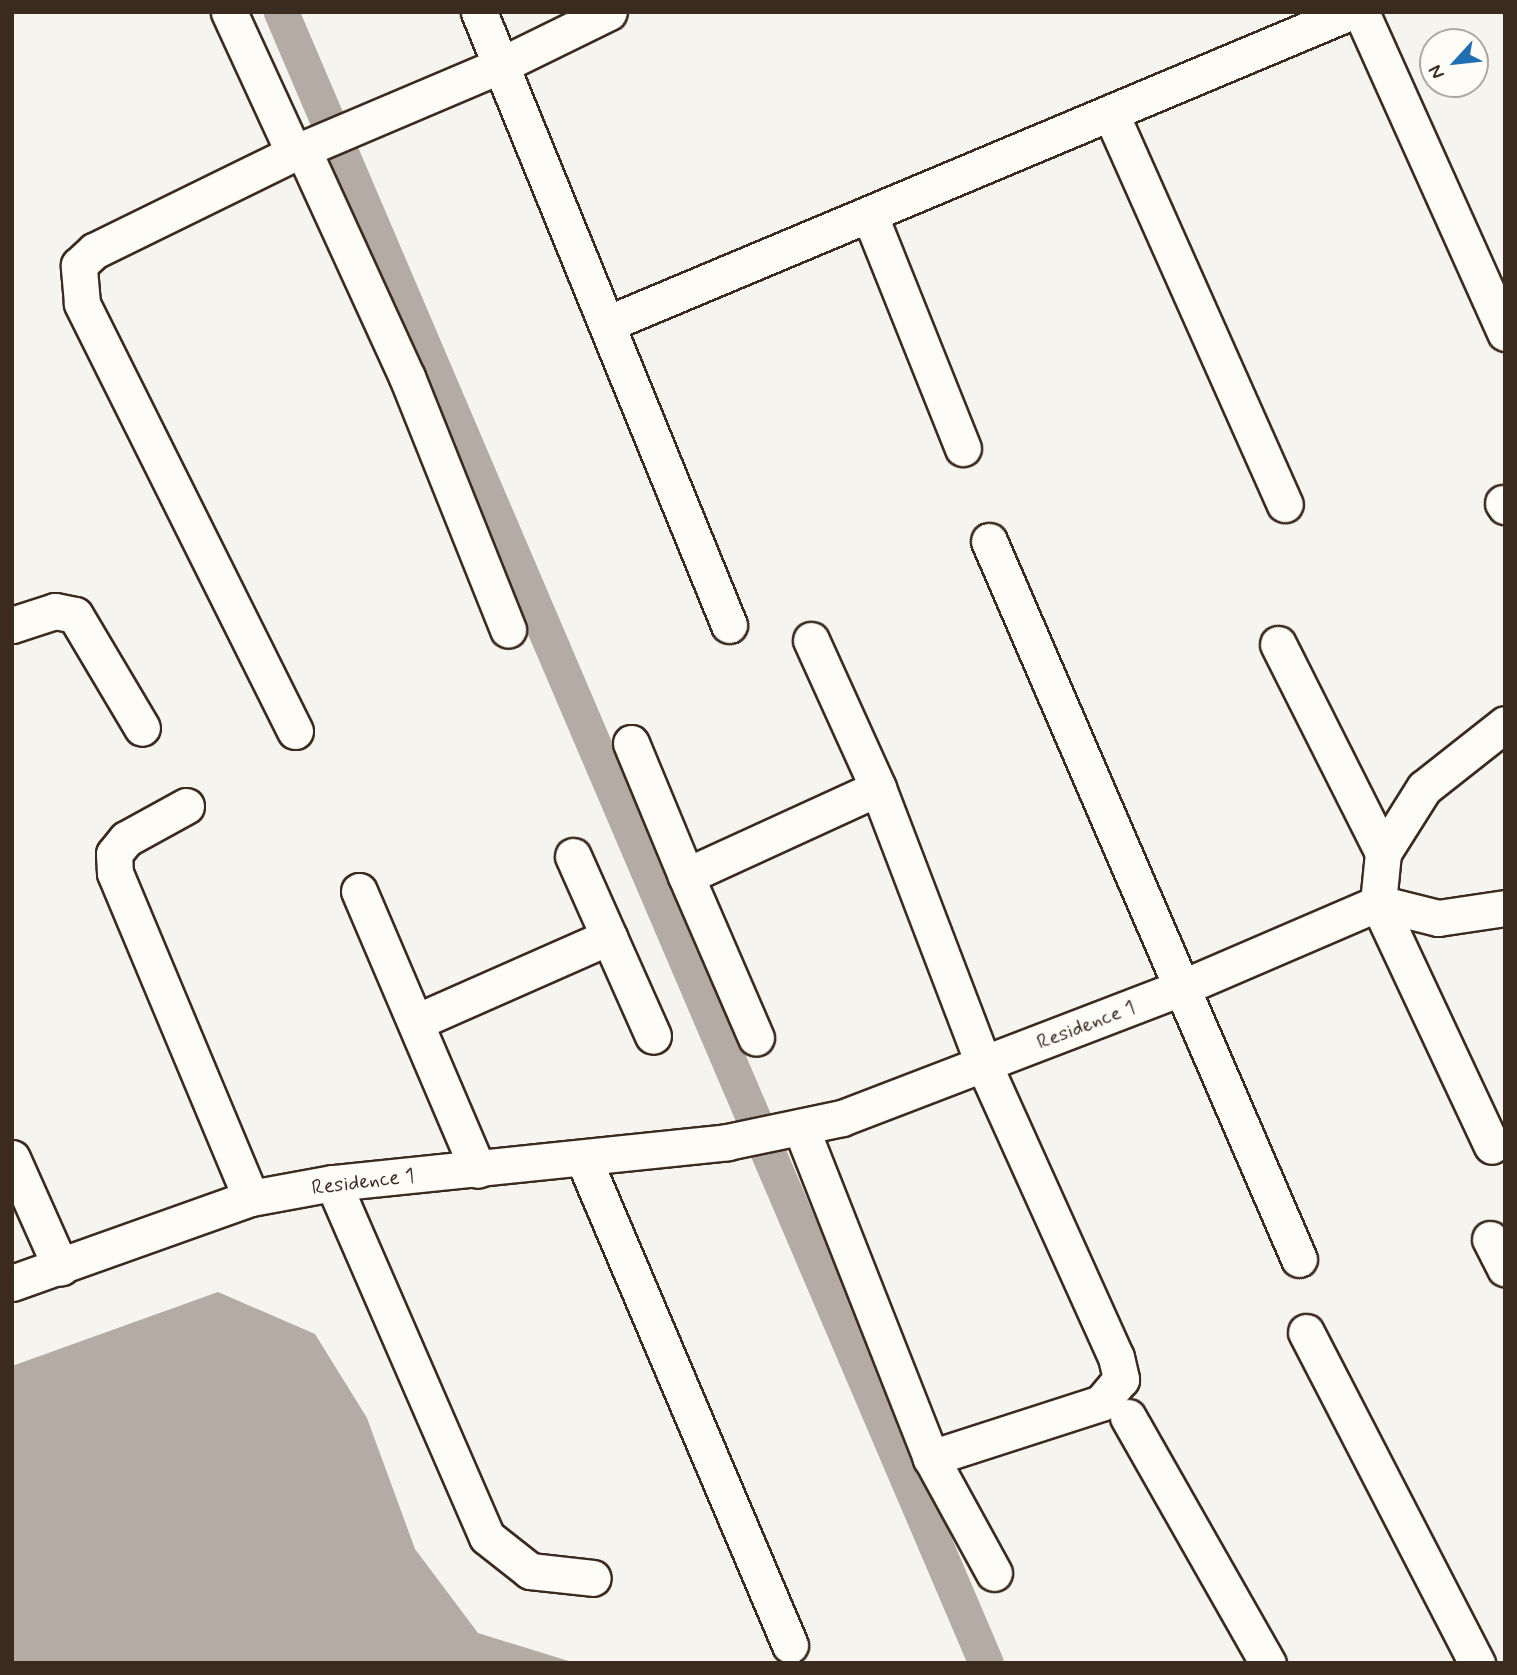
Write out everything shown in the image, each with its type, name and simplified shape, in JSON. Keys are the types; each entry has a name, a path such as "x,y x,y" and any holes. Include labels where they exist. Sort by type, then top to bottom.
{"street":[{"path":"229,12 302,150 407,377 508,630"},
{"path":"479,12 609,324 729,625"},
{"path":"295,731 82,303 79,265 94,251 302,150 501,65 609,12"},
{"path":"609,324 1350,12"},
{"path":"1361,12 1505,333"},
{"path":"1111,114 1285,504"},
{"path":"870,216 963,448"},
{"path":"989,541 1298,1259"},
{"path":"12,625 55,611 75,615 86,627 142,729"},
{"path":"811,640 878,788 984,1065 1116,1357 1121,1379 1101,1403 931,1458"},
{"path":"1278,644 1383,853"},
{"path":"1492,1146 1378,903 1383,853 1424,788 1505,724"},
{"path":"631,743 756,1038"},
{"path":"686,876 878,788"},
{"path":"186,806 126,839 114,855 115,873 251,1198"},
{"path":"573,856 653,1035"},
{"path":"359,891 478,1170"},
{"path":"1378,903 1438,918 1505,908"},
{"name":"Residence 1","path":"12,1283 61,1268 251,1198 333,1183 584,1160 727,1142 842,1118 1181,988 1378,903"},
{"path":"416,1022 608,937"},
{"path":"794,1128 931,1458 994,1573"},
{"path":"12,1158 61,1268"},
{"path":"584,1160 790,1645"},
{"path":"333,1183 487,1537 530,1571 593,1578"},
{"path":"1307,1332 1477,1663"},
{"path":"1128,1417 1268,1663"}],"shaded area":[{"path":"218,1292 315,1334 367,1418 415,1549 478,1633 575,1663 12,1663 12,1366"}],"waterway":[{"path":"281,12 986,1663"}]}
